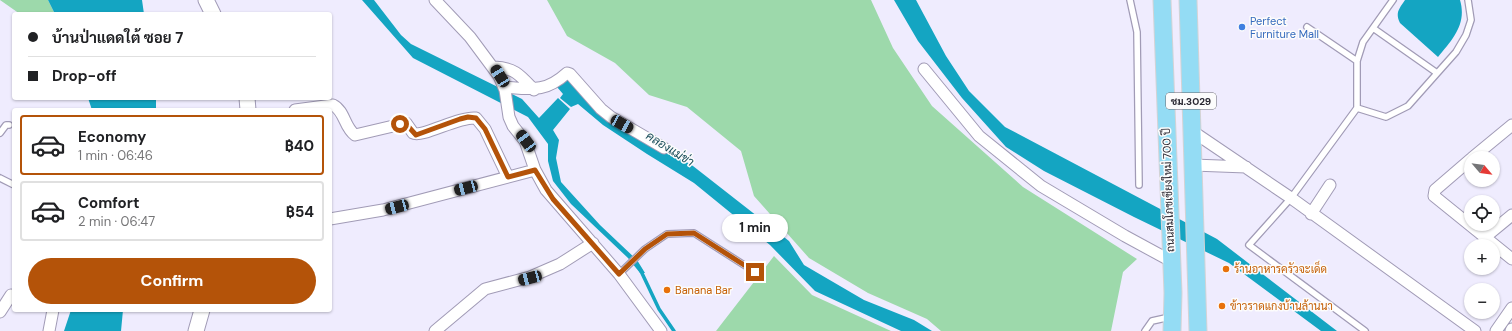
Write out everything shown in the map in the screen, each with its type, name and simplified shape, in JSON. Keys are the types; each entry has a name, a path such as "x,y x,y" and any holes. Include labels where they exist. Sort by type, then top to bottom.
{"main road":[{"name":"ถนนสมโภชเชียงใหม่ 700 ปี","path":"1162,0 1172,324"},
{"name":"ชม.3029","path":"1188,0 1198,331"}],"street":[{"path":"206,0 212,12"},
{"path":"435,0 470,37 494,67 504,88 509,117 513,126 526,141 535,170 553,199 619,274 661,331"},
{"path":"494,67 505,68 520,73 534,90"},
{"path":"924,69 979,136 1041,186 1125,236 1171,261"},
{"path":"504,88 534,90 554,84 567,73 570,74 601,109 611,117 664,148"},
{"path":"310,108 333,105 338,108 349,131 355,135 400,124 406,124 413,133 420,134 460,119 468,117 476,118 485,129 508,177"},
{"path":"1481,151 1512,125"},
{"path":"1192,131 1291,198 1311,214 1475,331"},
{"path":"1193,165 1247,167"},
{"path":"1464,166 1435,190 1433,193 1434,196 1484,238 1512,259"},
{"path":"332,219 383,210 535,170"},
{"path":"1311,214 1330,185"},
{"path":"1484,238 1512,215"},
{"path":"435,331 451,320 485,289 530,278 560,264 593,243"},
{"path":"0,312 11,295"},
{"path":"1496,331 1512,308"},
{"path":"49,331 53,312"},
{"path":"196,331 201,312"}],"lane":[{"path":"1130,0 1137,32 1139,185"},
{"path":"1366,331 1249,245 1291,198 1357,108 1357,61 1363,42 1393,0"},
{"path":"1357,108 1386,117 1408,106 1456,52 1466,35 1471,20 1468,0"},
{"path":"1307,27 1357,61"},
{"path":"1373,28 1437,73"},
{"path":"0,133 6,125 9,125"},
{"path":"0,178 12,184"},
{"path":"619,274 638,255 667,234 694,233 755,272"},
{"path":"1145,331 1152,321 1172,324"}],"green space":[{"path":"0,0 48,0 54,12 17,12"},
{"path":"547,0 871,0 893,48 932,106 1023,187 1137,259 1123,272 1111,331 941,331 927,319 868,293 809,258 754,196 741,151 687,107 649,95 615,63 567,36"},
{"path":"774,256 812,295 891,331 716,331"}],"water":[{"path":"48,0 142,0 144,12 54,12"},
{"path":"362,0 374,0 401,35 411,44 522,99 539,118 558,98 570,109 553,130 559,140 556,158 561,182 600,225 637,260 645,273 640,273 628,258 571,204 553,181 548,161 548,144 528,117 413,58"},
{"path":"894,0 916,0 946,56 969,91 1005,127 1217,239 1337,331 1321,331 1229,263 1044,171 1006,147 962,98 918,41"},
{"path":"1405,0 1460,0 1462,16 1460,24 1449,44 1438,57 1400,23 1398,16 1399,9"},
{"path":"571,77 638,133 693,166 789,241 804,265 864,300 914,320 932,331 901,331 815,291 770,245 694,183 603,125 578,104 571,107 560,98 563,94 557,87"},
{"path":"89,100 156,100 156,108 91,108"},
{"path":"70,312 123,312 121,331 64,331"}],"waterway":[{"path":"640,269 659,309 674,331"}],"place":[{"name":"Perfect Furniture Mall","path":"1242,27"},
{"name":"ร้านอาหารครัวจะเด็ด","path":"1226,269"},
{"name":"Banana Bar","path":"667,290"},
{"name":"ข้าวราดแกงบ้านล้านนา","path":"1222,306"}],"route":[{"path":"400,124 406,124 409,126 416,135 460,119 468,117 476,118 485,129 508,177 535,170 546,190 560,208 593,243 619,274 645,249 667,234 694,233 755,272"}],"water label":[{"name":"คลองแม่ข่า","path":"670,149"}]}
